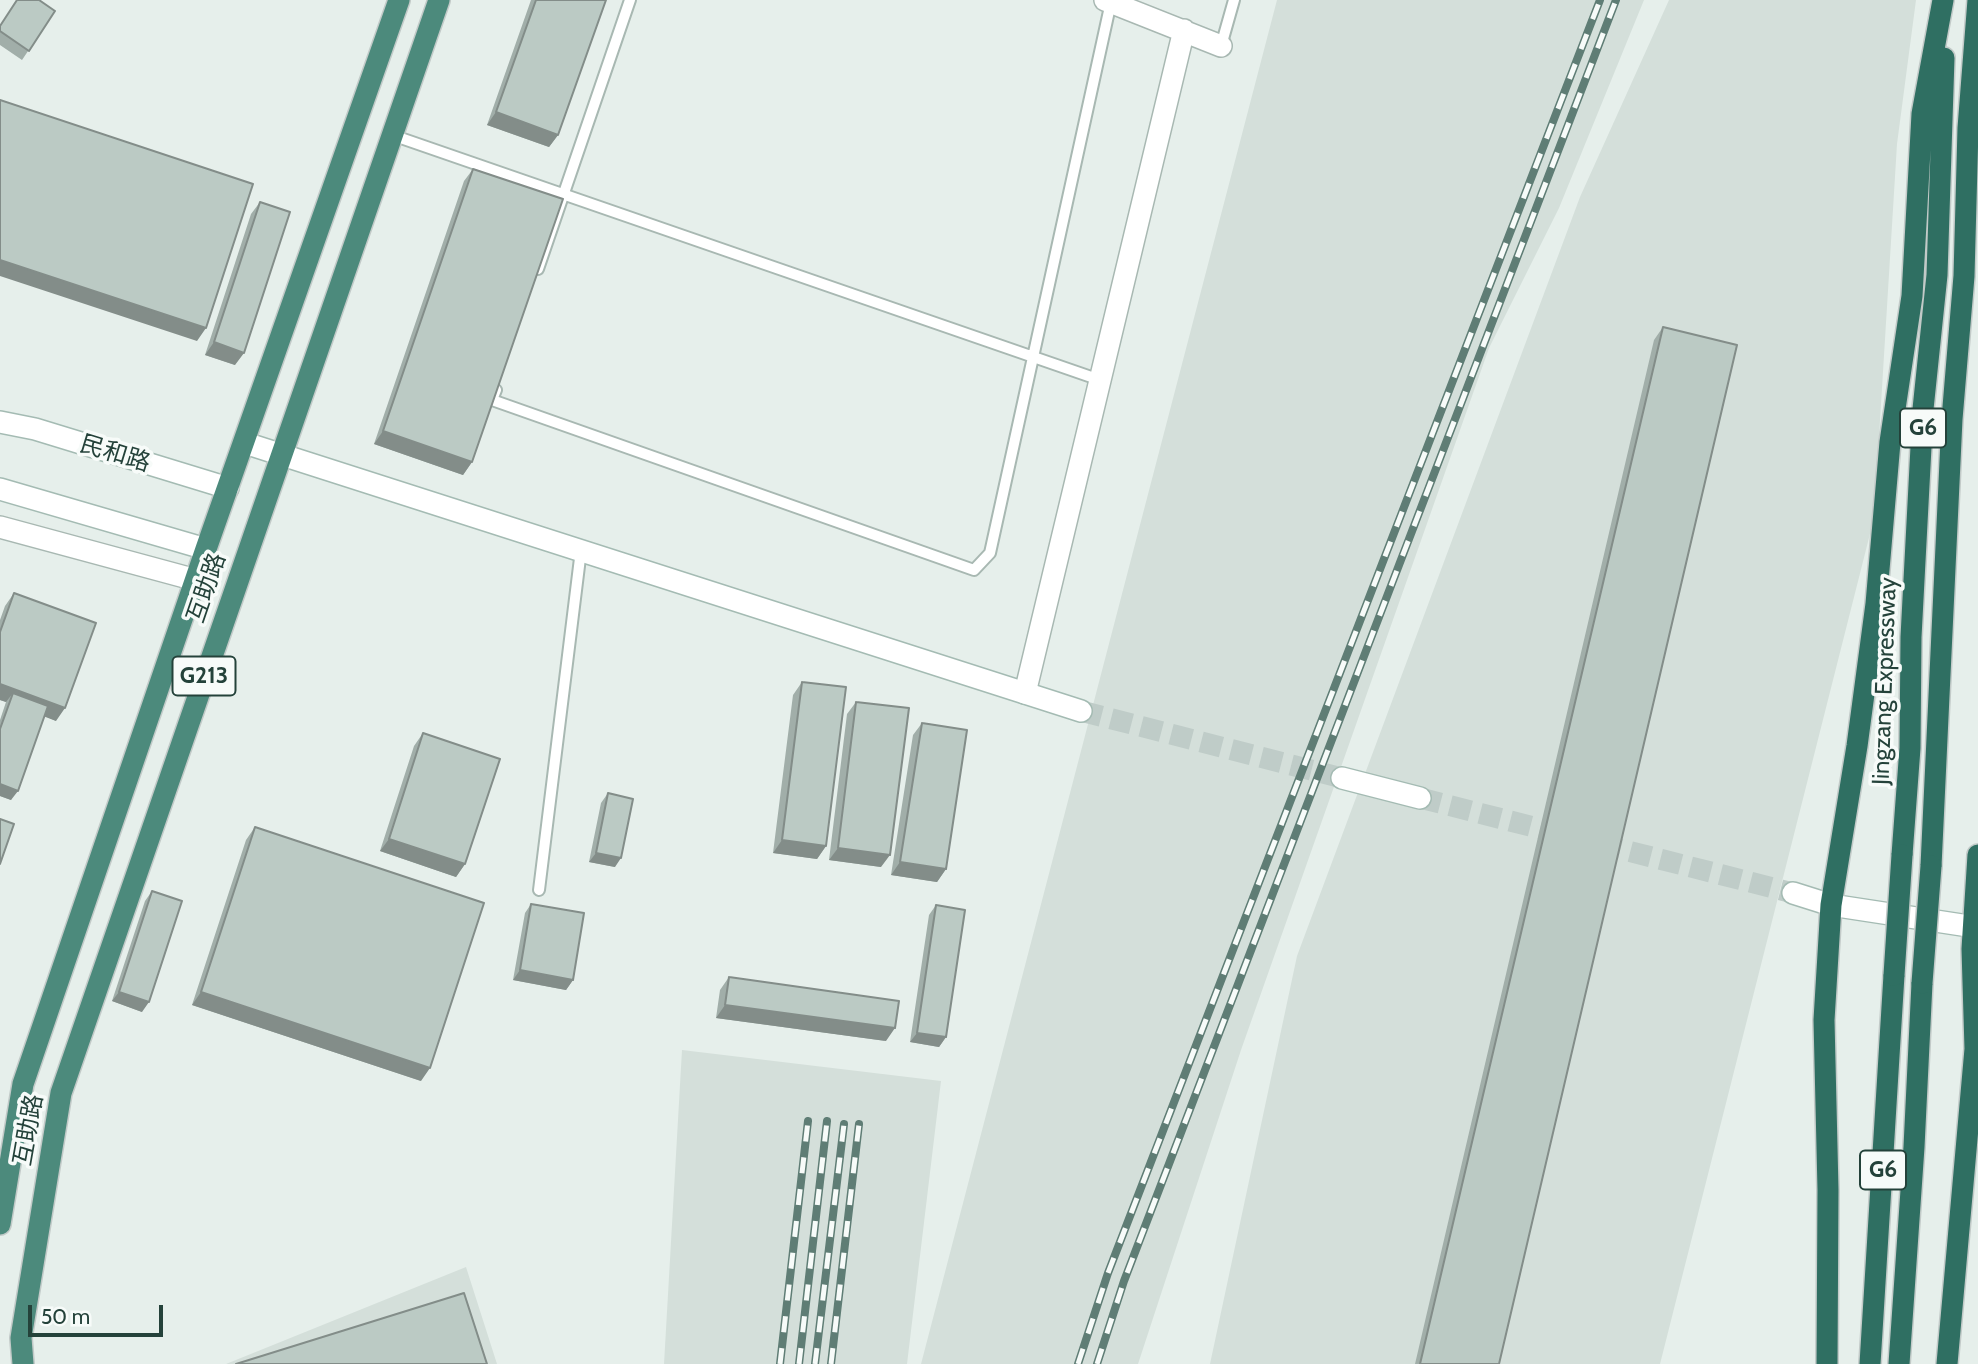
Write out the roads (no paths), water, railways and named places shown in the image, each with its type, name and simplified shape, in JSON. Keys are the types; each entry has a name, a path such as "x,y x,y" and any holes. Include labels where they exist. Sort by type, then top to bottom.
{"highway":[{"name":"互助路","path":"0,1224 23,1084 398,0"},
{"name":"互助路","path":"23,1364 21,1338 61,1093 439,0"},
{"name":"Jingzang Expressway","path":"1870,1364 1910,748 1911,637 1923,409 1937,275 1945,0"},
{"path":"1827,1364 1828,1190 1824,1020 1832,905 1876,604 1889,442 1912,296 1922,114 1945,0"},
{"name":"G6","path":"1899,1364 1931,866 1952,419 1964,276 1968,128 1978,0"},
{"path":"1947,1364 1975,1049 1972,949 1978,855"}],"main road":[{"path":"1108,1 1221,46"},
{"path":"1025,693 1184,30"},
{"name":"民和路","path":"0,422 36,429 228,488"},
{"path":"245,443 1081,711"},
{"path":"0,489 206,549"},
{"path":"0,527 196,580"},
{"path":"1342,778 1420,798"},
{"path":"1793,893 1832,905 1975,927"}],"lane":[{"path":"533,284 630,0"},
{"path":"1221,46 1234,0"},
{"path":"501,374 492,400 974,570 990,552 1108,1"},
{"path":"392,135 1100,380"},
{"path":"539,890 580,550"}],"tunnel":[{"path":"1081,711 1342,778"},
{"path":"1420,798 1793,893"}],"railway":[{"path":"1078,1364 1108,1273 1600,0"},
{"path":"1097,1364 1124,1281 1616,0"},
{"path":"780,1364 808,1121"},
{"path":"799,1364 827,1121"},
{"path":"815,1364 844,1124"},
{"path":"831,1364 859,1124"}]}
